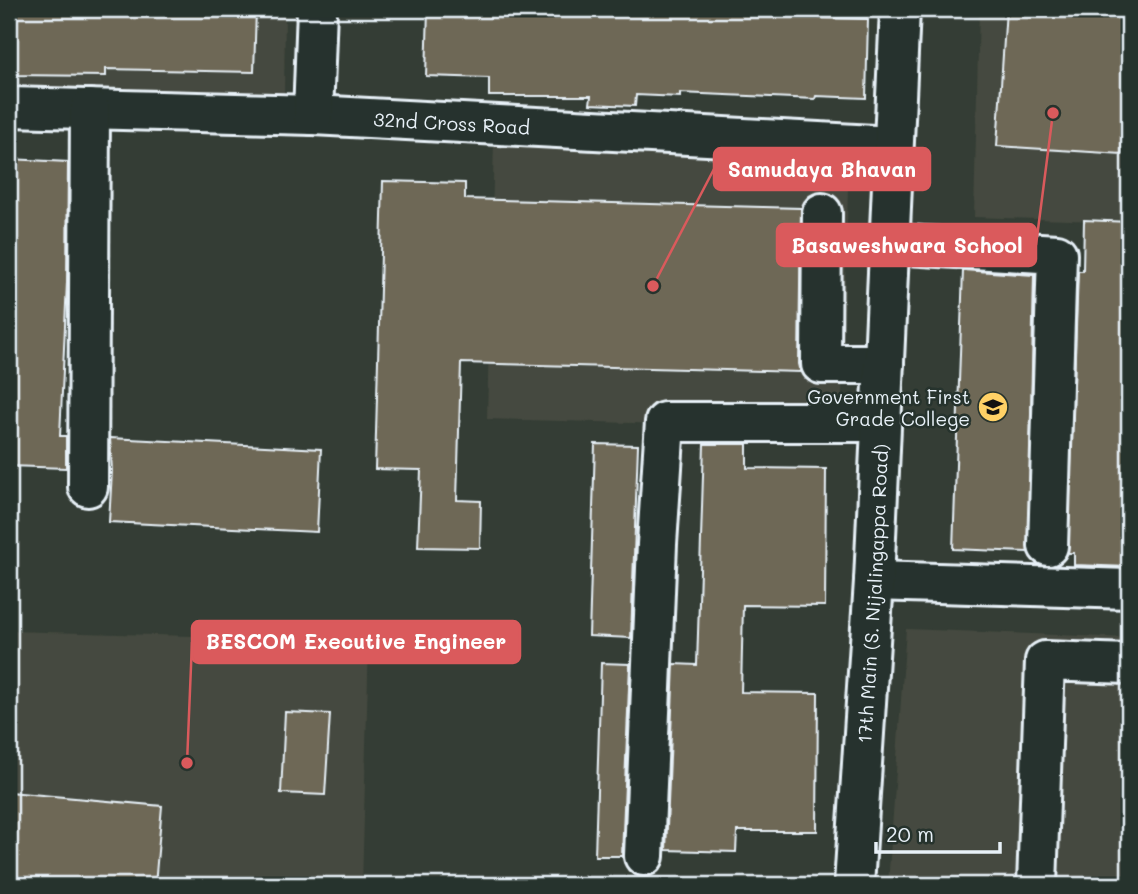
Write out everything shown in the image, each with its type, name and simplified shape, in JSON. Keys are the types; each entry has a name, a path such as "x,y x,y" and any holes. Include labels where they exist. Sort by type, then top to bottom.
{"street":[{"path":"313,114 317,9"},
{"name":"17th Main (S. Nijalingappa Road)","path":"854,885 874,581 900,9"},
{"name":"32nd Cross Road","path":"9,107 313,114 893,146"},
{"path":"88,487 90,109"},
{"path":"822,213 821,364 884,364"},
{"path":"889,244 1057,254 1048,546"},
{"path":"644,856 665,422 881,422"},
{"path":"874,581 1129,589"},
{"path":"1037,885 1045,661 1129,664"}],"shaded area":[{"path":"9,9 285,9 284,101 9,91"},
{"path":"979,9 1129,9 1129,222 974,217"},
{"path":"494,141 849,153 841,429 487,419"},
{"path":"906,629 1129,638 1129,885 888,885"},
{"path":"9,631 369,641 362,885 9,885"}],"building":[{"path":"9,9 256,9 254,72 106,69 106,76 9,75"},
{"path":"428,9 821,9 820,18 868,19 866,98 816,96 815,99 680,93 680,97 636,95 635,106 590,104 591,96 489,96 489,78 426,76"},
{"path":"1006,9 1129,9 1122,154 997,146"},
{"path":"9,159 68,162 67,282 60,436 66,436 66,468 9,466"},
{"path":"383,181 465,183 465,199 801,208 801,372 461,363 457,500 481,501 480,548 418,547 421,470 375,469"},
{"path":"1084,220 1129,222 1129,567 1074,565 1074,553 1068,553 1078,271 1083,271"},
{"path":"963,270 1034,275 1028,552 953,549"},
{"path":"110,438 321,449 317,532 109,522 112,471"},
{"path":"595,444 638,445 631,638 589,636"},
{"path":"704,444 747,444 747,468 826,469 825,606 743,605 741,692 818,693 817,831 737,831 736,852 666,850 674,664 697,665"},
{"path":"601,663 630,664 622,856 595,856"},
{"path":"285,712 330,714 325,795 281,793"},
{"path":"9,792 162,806 155,885 9,885"}],"place":[{"name":"Basaweshwara School","path":"1053,113"},
{"name":"Samudaya Bhavan","path":"653,286"},
{"name":"Government First Grade College","path":"993,407"},
{"name":"BESCOM Executive Engineer","path":"187,763"}]}
